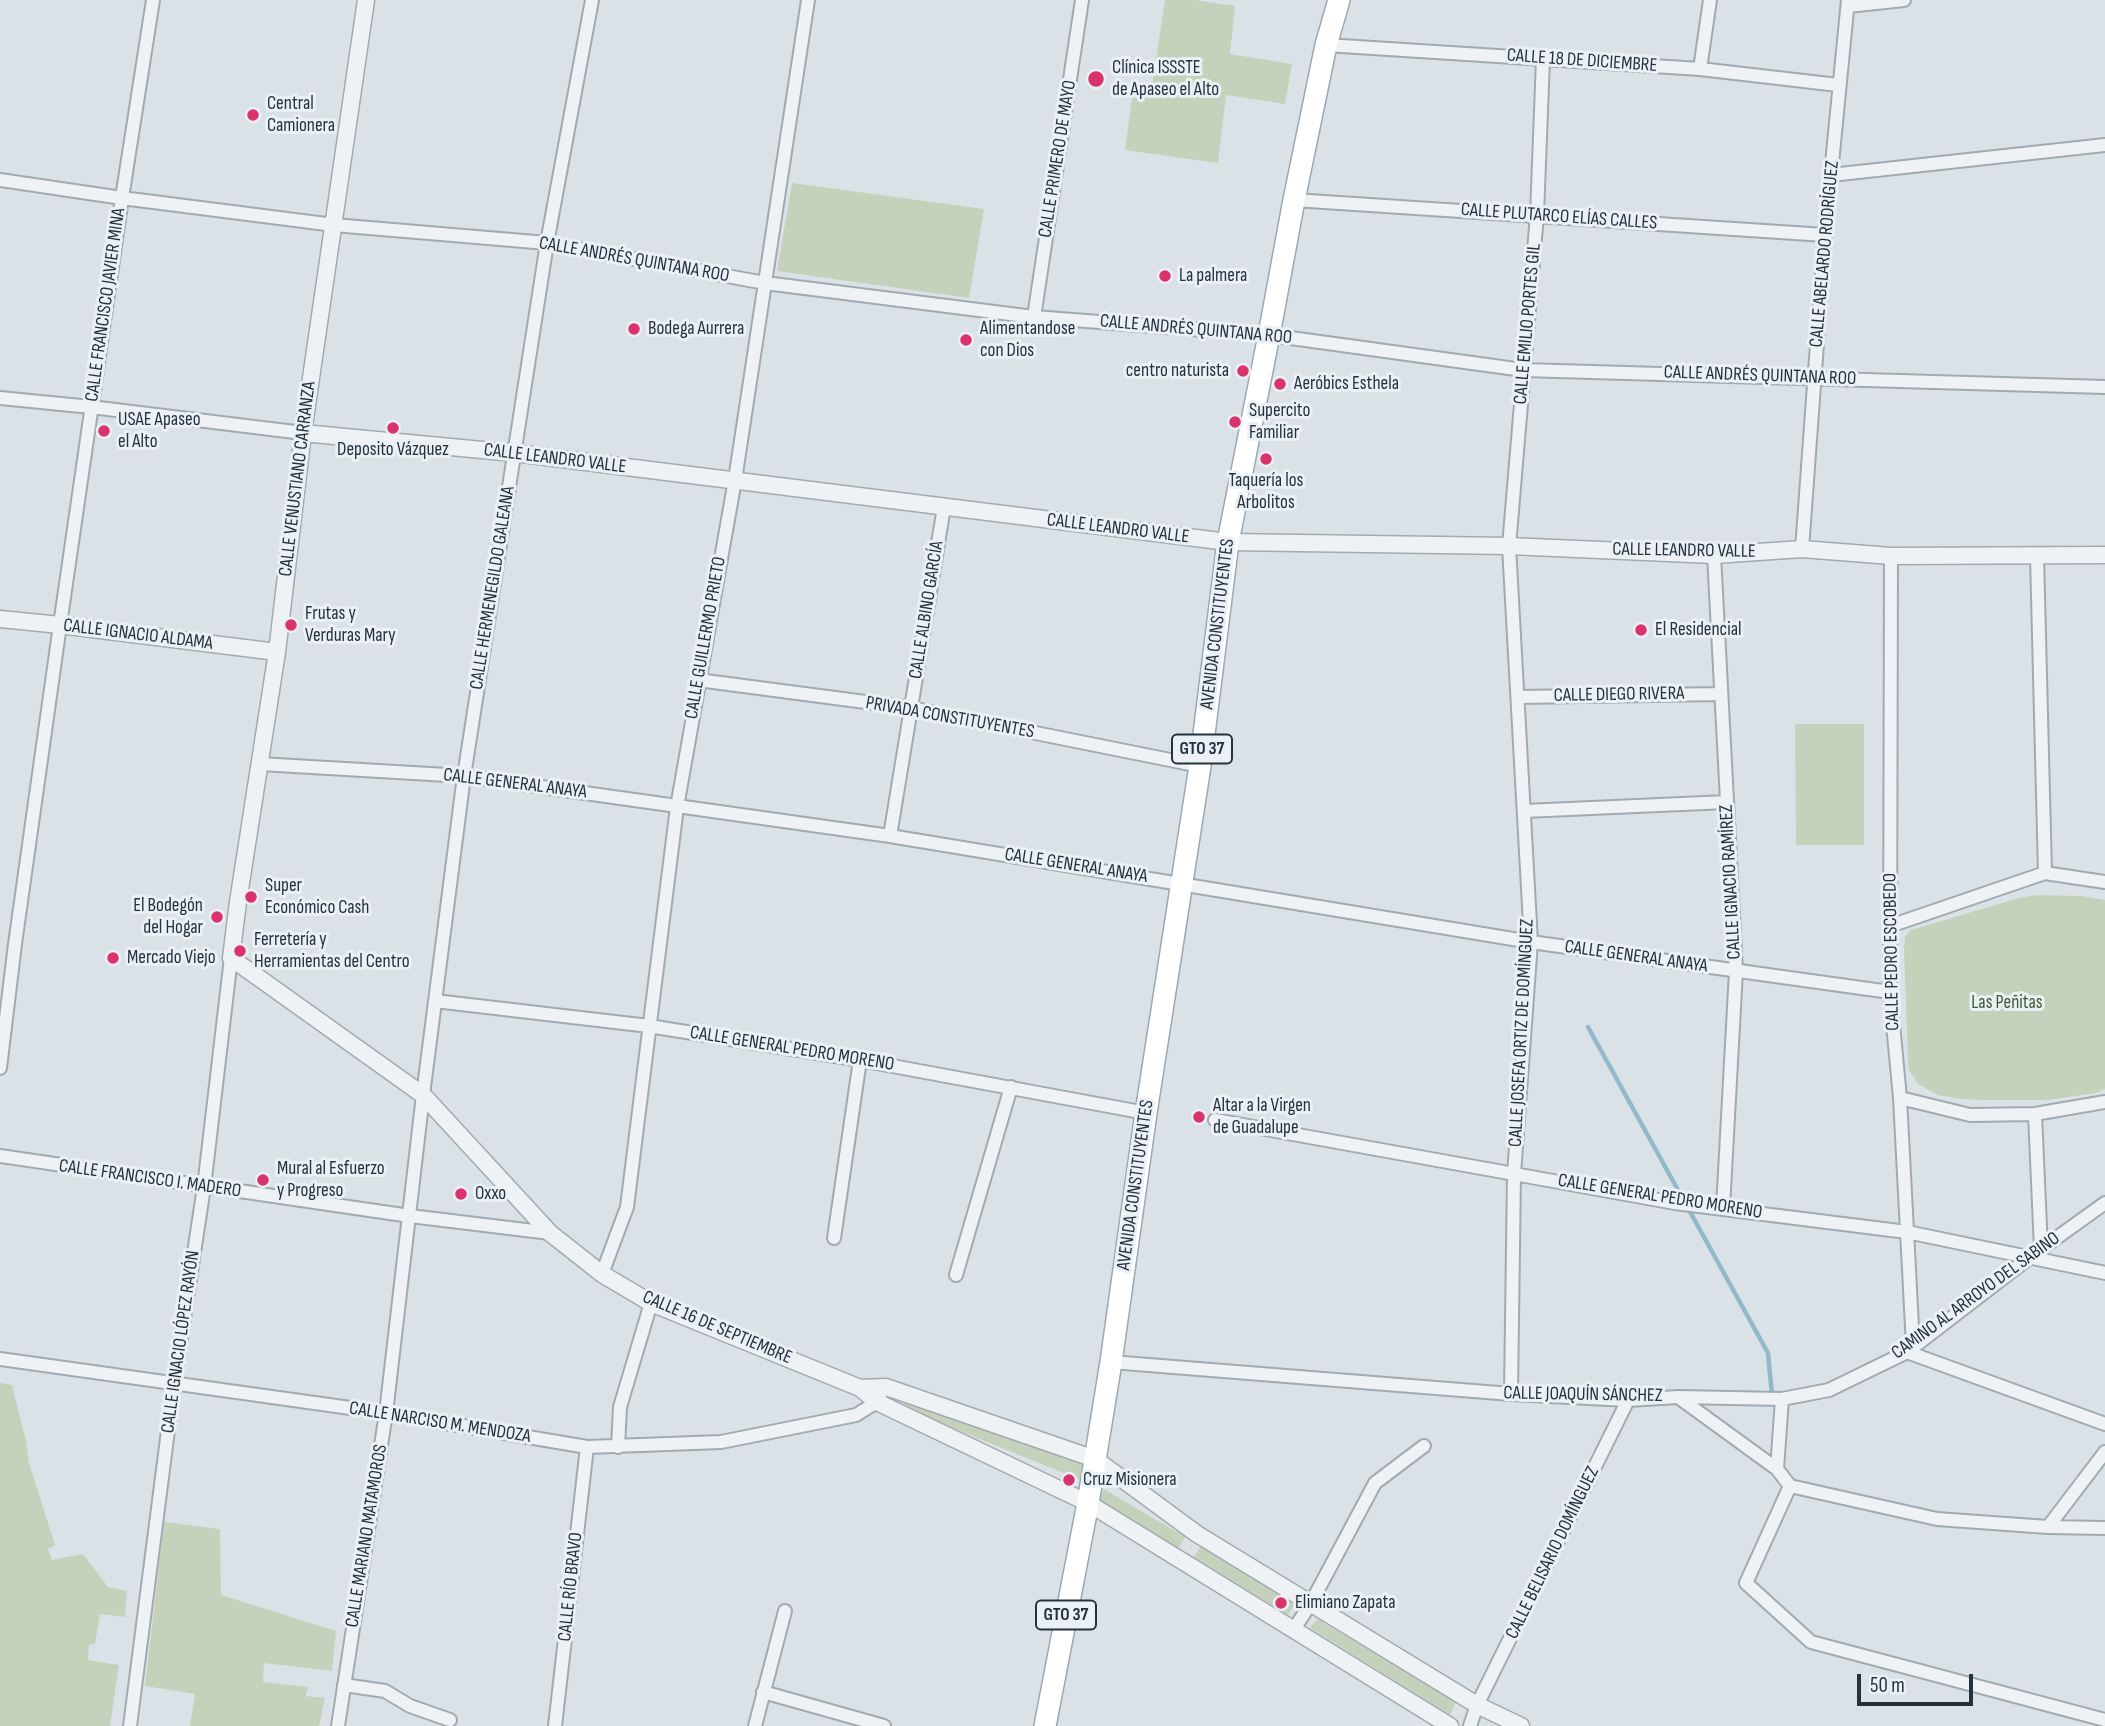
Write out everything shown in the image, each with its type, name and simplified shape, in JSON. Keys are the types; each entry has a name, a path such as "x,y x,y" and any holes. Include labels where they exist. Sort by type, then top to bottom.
{"main road":[{"name":"AVENIDA CONSTITUYENTES","path":"1088,1503 1199,766 1228,542 1294,200 1326,45 1339,0"},
{"name":"GTO 37","path":"1045,1726 1088,1503"}],"street":[{"name":"CALLE FRANCISCO JAVIER MINA","path":"0,1069 15,944 91,407 153,0"},
{"name":"CALLE VENUSTIANO CARRANZA","path":"231,958 277,652 303,433 366,0"},
{"name":"CALLE HERMENEGILDO GALEANA","path":"423,1095 464,776 547,243 592,0"},
{"name":"CALLE GUILLERMO PRIETO","path":"602,1274 627,1207 677,807 735,480 808,0"},
{"name":"CALLE PRIMERO DE MAYO","path":"1034,317 1082,0"},
{"path":"1700,69 1710,0"},
{"path":"1848,3 1903,0"},
{"name":"CALLE ABELARDO RODRÍGUEZ","path":"1802,549 1825,235 1848,3"},
{"name":"CALLE 18 DE DICIEMBRE","path":"1326,45 1700,69 1838,85"},
{"name":"CALLE EMILIO PORTES GIL","path":"1510,546 1537,215 1543,59"},
{"path":"1831,175 2105,145"},
{"name":"CALLE ANDRÉS QUINTANA ROO","path":"0,180 334,225 547,243 765,283 1034,317 1269,335 1523,370 2105,387"},
{"name":"CALLE PLUTARCO ELÍAS CALLES","path":"1294,200 1825,235"},
{"path":"0,398 303,433"},
{"name":"CALLE LEANDRO VALLE","path":"303,433 514,453 1228,542 1510,546 1714,555 1802,549 1891,556 2105,555"},
{"name":"CALLE ALBINO GARCÍA","path":"890,836 944,508"},
{"name":"CALLE JOSEFA ORTIZ DE DOMÍNGUEZ","path":"1510,546 1531,942 1514,1174 1511,1394"},
{"name":"CALLE IGNACIO RAMÍREZ","path":"1714,555 1736,971 1723,1208"},
{"name":"CALLE PEDRO ESCOBEDO","path":"1891,556 1891,992 1900,1098 1910,1349"},
{"path":"2037,556 2045,873"},
{"name":"CALLE IGNACIO ALDAMA","path":"0,619 277,652"},
{"name":"PRIVADA CONSTITUYENTES","path":"698,680 911,708 1199,766"},
{"name":"CALLE DIEGO RIVERA","path":"1518,697 1721,694"},
{"name":"CALLE GENERAL ANAYA","path":"260,764 464,776 890,836 1531,942 1891,992"},
{"path":"1524,811 1727,802"},
{"path":"1891,926 2045,873 2105,882"},
{"name":"CALLE 16 DE SEPTIEMBRE","path":"231,958 423,1095 550,1233 602,1274 651,1303 860,1388 877,1402 1088,1503 1450,1726"},
{"name":"CALLE IGNACIO LÓPEZ RAYÓN","path":"130,1726 174,1384 204,1187 231,958"},
{"name":"CALLE GENERAL PEDRO MORENO","path":"435,1001 649,1026 860,1060 1146,1113"},
{"path":"834,1238 860,1060"},
{"path":"956,1275 1011,1087"},
{"name":"CALLE MARIANO MATAMOROS","path":"338,1726 386,1413 423,1095"},
{"path":"1900,1098 1970,1115 2035,1114 2105,1101"},
{"path":"2035,1114 2041,1249"},
{"name":"CALLE GENERAL PEDRO MORENO","path":"1215,1120 1675,1203 1907,1233 2105,1273"},
{"name":"CALLE FRANCISCO I. MADERO","path":"0,1156 410,1216 550,1233"},
{"name":"CAMINO AL ARROYO DEL SABINO","path":"1678,1397 1782,1399 1829,1390 1910,1349 2105,1203"},
{"path":"618,1447 620,1407 651,1303"},
{"path":"1910,1349 2105,1424"},
{"name":"CALLE NARCISO M. MENDOZA","path":"0,1359 386,1413 587,1447 721,1443 856,1415 877,1402"},
{"name":"CALLE JOAQUÍN SÁNCHEZ","path":"1111,1362 1511,1394 1628,1400 1678,1397 1777,1469 1790,1486"},
{"path":"877,1402 886,1387"},
{"name":"CALLE 16 DE SEPTIEMBRE","path":"860,1388 886,1387 1096,1459 1197,1534 1477,1705 1521,1726"},
{"path":"1777,1469 1782,1399"},
{"name":"CALLE BELISARIO DOMÍNGUEZ","path":"1470,1726 1477,1705 1628,1400"},
{"path":"1294,1629 1311,1604 1376,1483 1424,1446"},
{"name":"CALLE RÍO BRAVO","path":"555,1726 587,1447"},
{"path":"2048,1527 2105,1452"},
{"path":"2105,1528 1937,1519 1790,1486 1746,1583 1811,1642 2105,1720"},
{"path":"1181,1562 1197,1534"},
{"path":"755,1726 785,1611"},
{"path":"344,1685 385,1691 410,1706 450,1720"},
{"path":"764,1692 884,1726"}],"green space":[{"path":"1165,0 1195,0 1235,6 1230,54 1292,64 1285,104 1226,95 1218,163 1125,150 1134,84 1152,86"},
{"path":"792,183 984,209 969,298 777,271"},
{"path":"1795,724 1864,724 1864,845 1796,845"},
{"name":"Las Peñitas","path":"2037,895 2081,896 2105,900 2105,1089 2096,1093 2048,1100 1985,1100 1938,1095 1918,1084 1909,1070 1908,1060 1905,937 1911,930"},
{"path":"0,1383 12,1385 29,1463 55,1545 48,1549 52,1560 83,1554 108,1587 127,1591 125,1617 100,1614 95,1644 89,1645 88,1660 119,1665 110,1726 0,1726"},
{"path":"904,1403 920,1403 1086,1465 1081,1480 910,1411"},
{"path":"1104,1489 1185,1537 1178,1549 1098,1501"},
{"path":"164,1522 220,1529 221,1595 336,1631 332,1671 264,1663 263,1682 308,1687 306,1696 325,1698 319,1726 190,1726 195,1694 145,1686"},
{"path":"1201,1546 1296,1603 1288,1615 1194,1557"},
{"path":"1317,1619 1456,1702 1450,1715 1310,1628"}],"waterway":[{"path":"1588,1027 1768,1353 1772,1395"}],"place":[{"name":"Clínica ISSSTE de Apaseo el Alto","path":"1096,79"},
{"name":"Central Camionera","path":"253,115"},
{"name":"La palmera","path":"1165,276"},
{"name":"Bodega Aurrera","path":"634,329"},
{"name":"Alimentandose con Dios","path":"966,340"},
{"name":"centro naturista","path":"1243,371"},
{"name":"Aeróbics Esthela","path":"1280,384"},
{"name":"Supercito Familiar","path":"1235,422"},
{"name":"Deposito Vázquez","path":"393,428"},
{"name":"USAE Apaseo el Alto","path":"104,431"},
{"name":"Taquería los Arbolitos","path":"1266,459"},
{"name":"Frutas y Verduras Mary","path":"291,625"},
{"name":"El Residencial","path":"1641,630"},
{"name":"Super Económico Cash","path":"251,897"},
{"name":"El Bodegón del Hogar","path":"217,917"},
{"name":"Ferretería y Herramientas del Centro","path":"240,951"},
{"name":"Mercado Viejo","path":"113,958"},
{"name":"Altar a la Virgen de Guadalupe","path":"1199,1117"},
{"name":"Mural al Esfuerzo y Progreso","path":"263,1180"},
{"name":"Oxxo","path":"461,1194"},
{"name":"Cruz Misionera","path":"1069,1480"},
{"name":"Elimiano Zapata","path":"1281,1603"}]}
